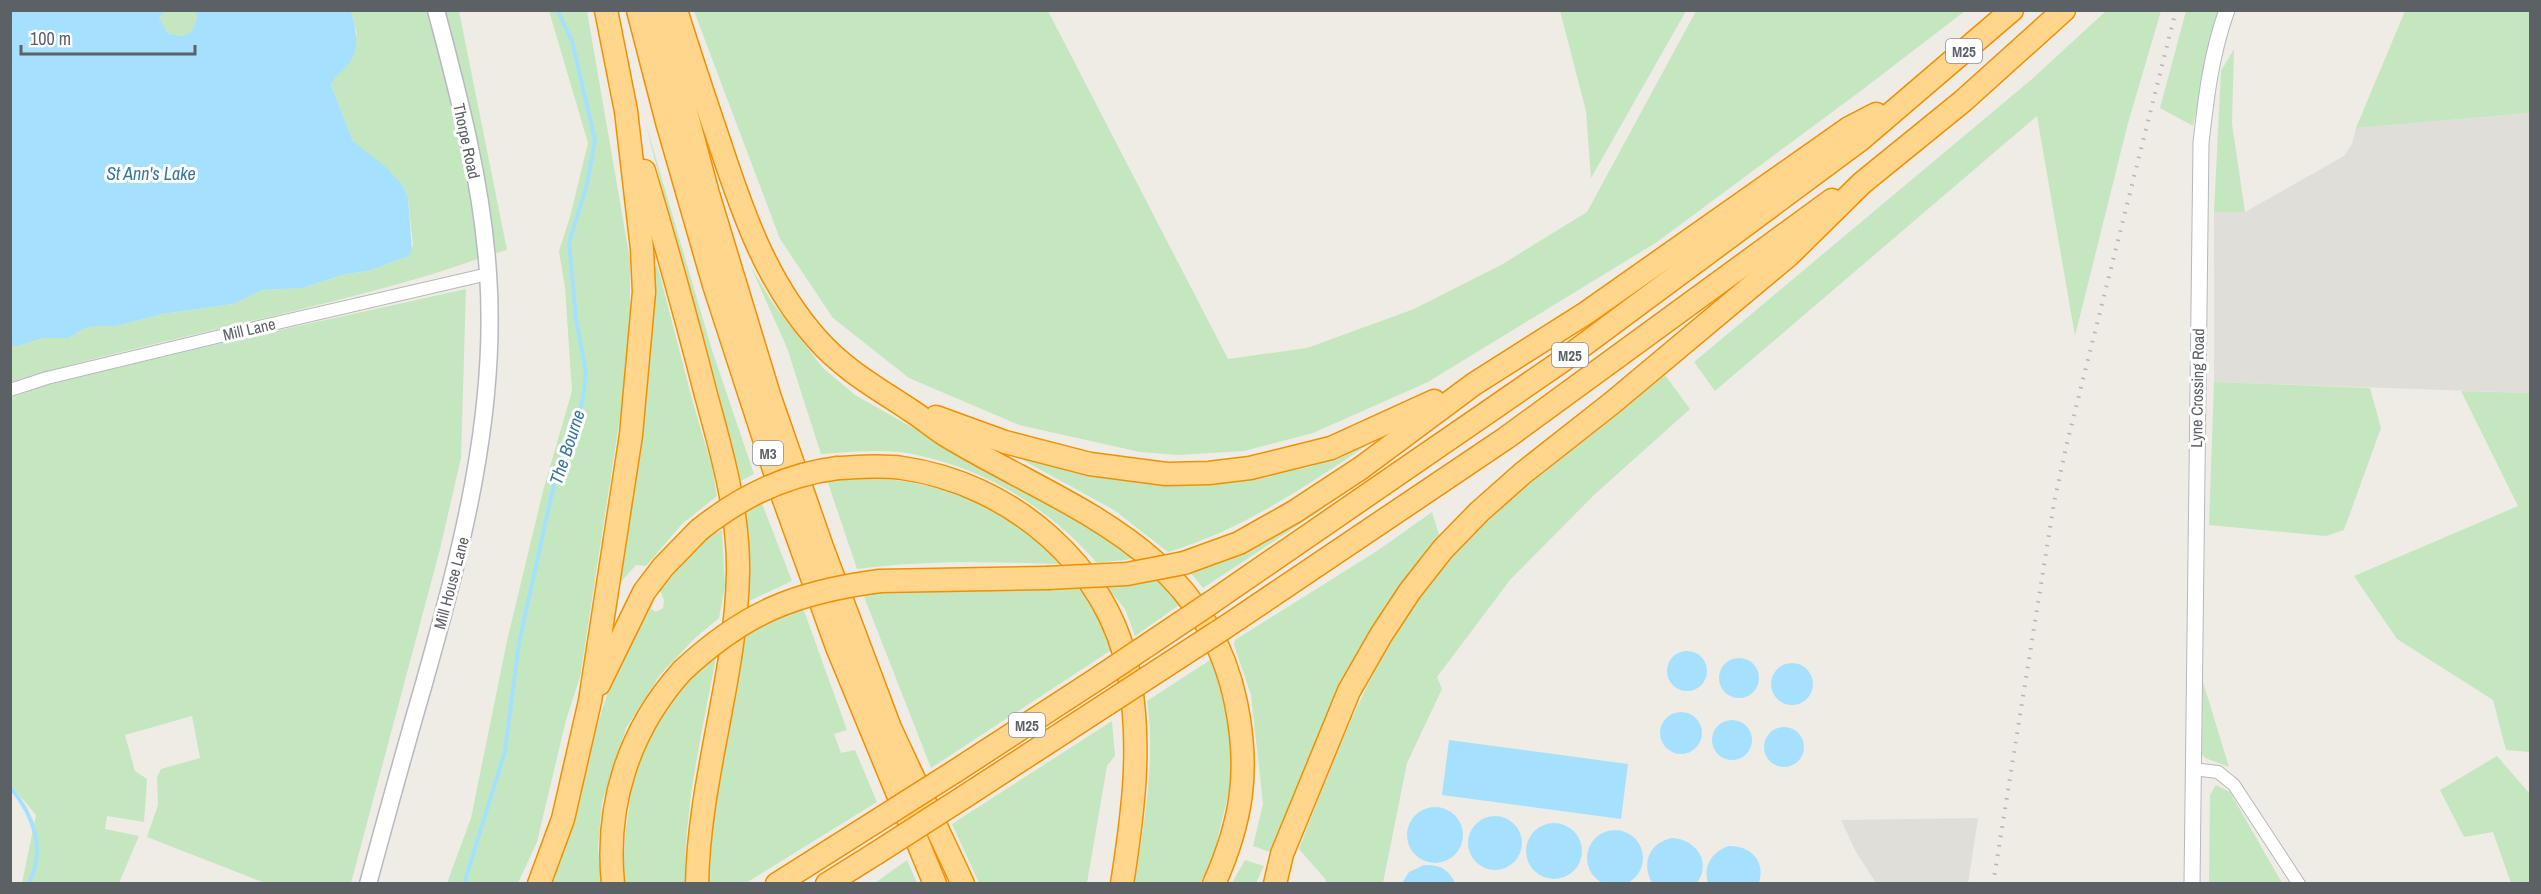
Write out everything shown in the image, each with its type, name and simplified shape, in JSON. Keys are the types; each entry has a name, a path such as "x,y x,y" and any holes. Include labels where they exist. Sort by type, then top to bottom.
{"highway":[{"path":"606,10 626,111 725,465 738,549 737,595 732,644 704,795 697,884"},
{"name":"M3","path":"638,10 672,141 714,285 782,494 837,647 935,884"},
{"name":"M3","path":"659,10 714,216 769,395 819,539 890,728 963,884"},
{"path":"676,10 739,201 759,250 778,287 817,340 843,364 946,436 1047,489 1112,528 1166,573 1207,623 1231,678 1240,721 1244,757 1241,801 1231,845 1214,884"},
{"name":"M25","path":"777,884 1100,677 1562,361 1860,140 2012,10"},
{"name":"M25","path":"827,884 1227,626 1506,438 1818,208 1862,183 1963,101 2064,10"},
{"path":"613,884 611,834 616,798 623,771 646,718 682,671 721,637 765,610 819,592 880,581 1047,579 1127,574 1184,563 1239,543 1294,512 1361,468 1474,384 1586,313 1849,128 1916,91"},
{"path":"539,884 562,819 590,701 631,435 644,292 642,249 626,111"},
{"path":"1265,884 1282,854 1349,691 1399,609 1443,549 1479,512 1523,473 1637,383 1789,255 1862,183"},
{"path":"909,409 1005,442 1090,464 1166,474 1209,473 1250,468 1331,448 1474,384"},
{"path":"590,701 644,592 663,567 699,530 739,502 771,487 809,474 838,468 875,466 903,468 949,478 1000,500 1038,526 1069,555 1090,582 1106,609 1129,673 1137,757 1134,799 1122,884"},
{"path":"1275,884 1282,854"}],"main road":[{"name":"Thorpe Road","path":"436,10 473,156 488,274"},
{"name":"Mill House Lane","path":"368,884 469,513 486,398 489,330 488,274"}],"street":[{"name":"Lyne Crossing Road","path":"2192,884 2201,143 2215,46 2227,10"},
{"name":"Mill Lane","path":"10,390 47,378 488,274"},
{"path":"2193,769 2218,772 2234,785 2299,884"}],"shaded area":[{"path":"2530,113 2530,393 2214,382 2214,212 2245,212 2344,156 2352,144 2356,128"},
{"path":"1978,818 1968,884 1876,883 1856,852 1841,820"}],"green space":[{"path":"165,10 195,11 197,18 192,32 184,36 169,34 159,18"},
{"path":"351,11 459,11 507,250 428,276 366,293 11,382 11,346 19,346 43,338 69,338 93,326 116,326 163,314 233,304 263,290 302,288 346,274 368,271 407,257 413,246 408,198 403,186 353,141 331,85 334,77 346,67 357,34"},
{"path":"549,11 587,11 630,260 630,321 621,411 580,677 566,720 537,842 518,883 447,883 471,818 507,641 543,491 572,391 565,288 559,251 570,217 588,143"},
{"path":"694,11 1048,11 1228,359 1307,348 1414,309 1501,265 1587,212 1696,11 1965,11 1657,242 1428,382 1313,433 1244,451 1178,455 1140,452 1019,425 909,378 833,318 780,239"},
{"path":"1560,11 1686,11 1591,178 1586,111"},
{"path":"2106,11 2161,11 2128,123 2075,336 2037,116 1715,391 1694,362 2032,79"},
{"path":"2186,11 2221,11 2215,23 2193,126 2160,108"},
{"path":"2405,11 2530,11 2530,113 2356,128"},
{"path":"2234,49 2232,124 2245,212 2214,212 2221,71"},
{"path":"645,121 712,350 754,474 737,483"},
{"path":"657,264 712,467 717,496 682,524 646,566 636,565 617,586 652,270"},
{"path":"751,267 772,302 823,368 855,395 979,465 1010,478 1142,558 1097,563 1059,525 1016,494 943,462 893,452 821,454 787,348"},
{"path":"466,289 461,458 440,549 351,883 265,883 147,837 158,805 157,777 161,769 200,758 192,716 125,735 135,771 147,779 144,822 107,816 105,829 139,836 119,883 22,883 36,815 11,785 11,398 47,385 239,339"},
{"path":"1665,375 1690,409 1594,495 1510,580 1437,677 1442,689 1407,763 1383,883 1325,883 1326,880 1299,849 1353,717 1378,665 1412,606 1441,568 1501,508"},
{"path":"2214,382 2370,388 2381,428 2344,530 2326,536 2209,525"},
{"path":"2461,391 2530,393 2530,752 2506,750 2493,700 2397,639 2354,576 2518,506"},
{"path":"1375,440 1276,504 1224,531 1168,552 1114,510 1019,458 1100,477 1156,484 1211,485 1310,467"},
{"path":"868,475 937,488 976,500 1011,521 1061,564 934,563 857,569 827,480"},
{"path":"1330,499 1323,509 1203,588 1190,572"},
{"path":"761,501 792,581 745,603 745,512"},
{"path":"1432,512 1440,538 1346,677 1315,742 1270,852 1253,846 1263,804 1251,695 1234,645 1235,640 1377,551"},
{"path":"722,530 725,586 719,618 695,638 661,674 626,728 602,803 598,847 601,883 550,884 606,698 619,662 646,605 656,612 663,608 664,600 659,588 701,540"},
{"path":"1161,579 1182,603 1135,636 1125,609 1107,587 1140,584"},
{"path":"920,587 1085,588 1116,647 931,768 863,594"},
{"path":"803,608 847,730 834,734 841,753 855,750 877,802 746,883 708,884 709,839 743,637 754,629"},
{"path":"717,652 691,796 685,883 622,884 626,828 633,780 657,718 680,686"},
{"path":"1213,658 1234,728 1234,770 1216,845 1221,845 1200,883 1134,884 1145,816 1149,769 1147,701"},
{"path":"2203,682 2229,767 2205,758 2202,754"},
{"path":"1112,721 1115,756 1107,766 1087,883 979,883 952,824"},
{"path":"2497,756 2530,794 2530,883 2511,883 2493,832 2464,837 2440,790"},
{"path":"2216,785 2230,792 2282,883 2209,883 2210,795"},
{"path":"907,860 917,883 875,883"},
{"path":"1245,860 1264,866 1256,883 1232,883"}],"water":[{"name":"St Ann's Lake","path":"11,10 165,11 159,18 169,34 184,36 192,31 197,18 195,11 351,11 356,33 356,47 351,60 335,77 331,85 353,141 387,168 403,186 408,198 412,251 407,257 368,271 346,274 302,288 263,290 233,304 163,314 116,326 93,326 69,338 43,338 19,346 11,346"},
{"path":"1687,651 1695,652 1701,657 1706,663 1706,679 1701,685 1695,690 1687,691 1679,690 1673,685 1668,679 1667,671 1668,663 1673,657 1679,652"},
{"path":"1739,658 1747,659 1753,664 1758,670 1758,686 1753,692 1747,697 1739,698 1731,697 1725,692 1720,686 1719,678 1720,670 1725,664 1731,659"},
{"path":"1792,663 1807,669 1813,684 1807,699 1792,705 1777,699 1771,684 1777,669"},
{"path":"1681,712 1696,718 1702,733 1696,748 1681,754 1666,748 1660,733 1666,718"},
{"path":"1732,720 1746,726 1752,740 1746,754 1732,760 1718,754 1712,740 1718,726"},
{"path":"1784,727 1798,733 1804,747 1798,761 1784,767 1770,761 1764,747 1770,733"},
{"path":"1449,740 1628,764 1621,819 1442,795"},
{"path":"1435,807 1446,809 1455,815 1461,824 1463,835 1461,846 1455,855 1446,861 1435,863 1424,861 1415,855 1409,846 1407,835 1409,824 1415,815 1424,809"},
{"path":"1490,816 1500,816 1510,820 1518,828 1522,843 1518,858 1510,866 1500,870 1490,870 1480,866 1472,858 1468,848 1468,838 1472,828 1480,820"},
{"path":"1554,823 1569,828 1577,836 1582,851 1577,866 1569,874 1554,879 1539,874 1531,866 1526,851 1531,836 1539,828"},
{"path":"1615,830 1626,832 1635,838 1641,847 1643,858 1641,869 1635,878 1626,884 1615,886 1604,884 1595,878 1589,869 1587,858 1589,847 1595,838 1604,832"},
{"path":"1672,838 1688,842 1699,853 1703,867 1697,883 1652,883 1647,868 1649,855 1658,844"},
{"path":"1728,846 1743,848 1754,856 1760,868 1759,883 1708,883 1707,871 1710,861 1717,852"},
{"path":"1424,865 1442,868 1450,874 1455,883 1402,883 1409,872"}],"waterway":[{"name":"The Bourne","path":"464,884 505,751 519,643 554,484 582,403 586,374 576,318 569,243 587,184 595,140 572,41 557,10"},
{"path":"10,787 25,809 35,833 36,858 34,871 28,884"}],"railway":[{"path":"1993,884 2054,503 2176,10"}]}
